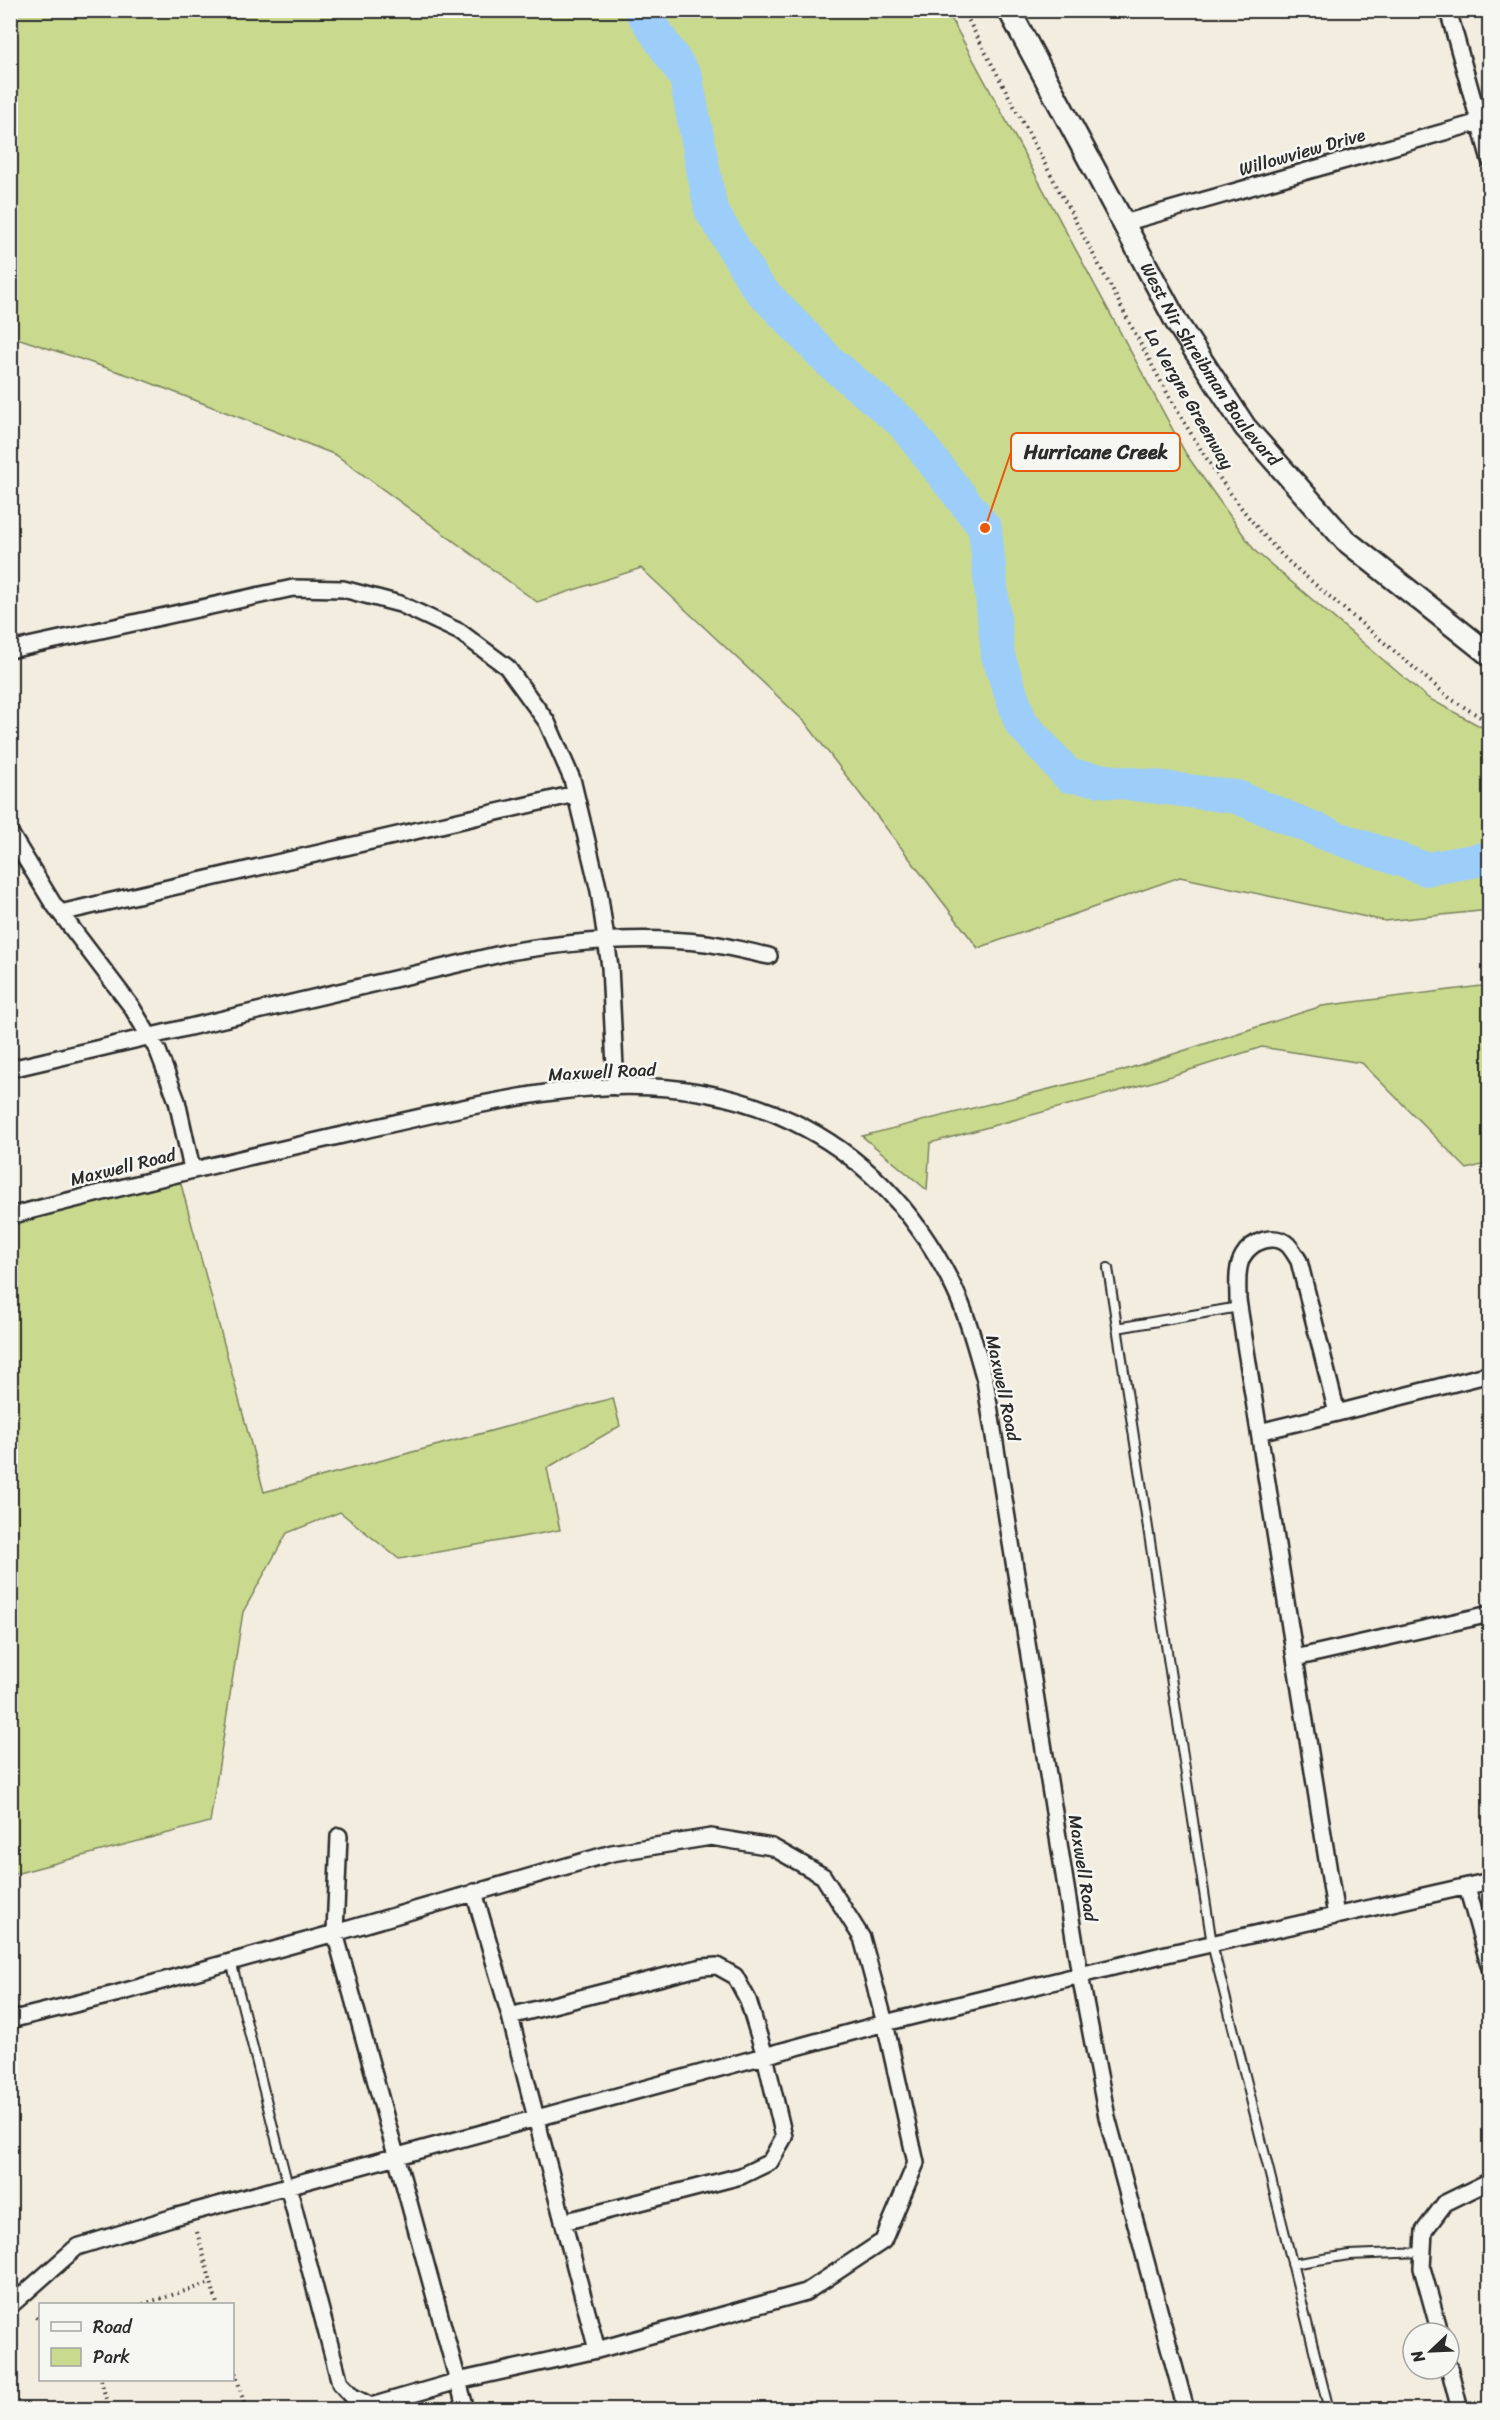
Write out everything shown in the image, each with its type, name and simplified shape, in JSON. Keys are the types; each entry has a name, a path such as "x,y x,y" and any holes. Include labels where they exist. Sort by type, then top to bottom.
{"main road":[{"name":"West Nir Shreibman Boulevard","path":"1009,10 1178,323 1245,427 1345,540 1490,655"}],"street":[{"path":"1448,10 1484,120 1490,160"},
{"name":"Willowview Drive","path":"1124,224 1484,120"},
{"path":"10,650 293,588 343,589 400,604 460,632 507,667 547,722 572,779 599,891 610,967 616,1087"},
{"path":"60,913 575,794"},
{"path":"10,833 60,913 131,1006 158,1051 177,1101 192,1169"},
{"path":"15,1068 509,952 551,945 655,939 707,943 769,956"},
{"name":"Maxwell Road","path":"10,1216 192,1169 410,1120 562,1090 616,1087 661,1087 711,1093 751,1103 803,1127 849,1155 907,1212 934,1251 955,1290 972,1335 985,1380 1080,1976 1107,2118 1186,2409"},
{"path":"1336,1916 1239,1307 1239,1274 1242,1258 1253,1244 1269,1238 1287,1244 1299,1261 1337,1413"},
{"path":"1259,1432 1490,1374"},
{"path":"1295,1658 1490,1614"},
{"path":"339,1836 335,1933 466,2409"},
{"path":"10,2020 335,1933 612,1853 711,1837 772,1846 823,1876 862,1938 885,2023 916,2163 883,2241 807,2292 597,2350 458,2381 371,2406 353,2397 340,2383 288,2186"},
{"path":"10,2306 77,2247 174,2217 885,2023 1212,1944 1490,1881"},
{"path":"1467,1887 1490,1968"},
{"path":"474,1892 510,2016 597,2350"},
{"path":"510,2016 702,1967 717,1966 735,1976 748,2000 765,2056 784,2137 770,2162 741,2176 563,2222"},
{"path":"1437,2321 1422,2268 1424,2231 1445,2203 1490,2181"},
{"path":"1453,2381 1460,2409"}],"lane":[{"path":"1108,1268 1212,1944 1329,2409"},
{"path":"1117,1328 1239,1307"},
{"path":"231,1961 288,2186"},
{"path":"1292,2264 1349,2255 1423,2252"}],"path":[{"name":"La Vergne Greenway","path":"963,10 1134,331 1233,499 1269,543 1291,564 1451,699 1490,723"},
{"path":"197,2232 217,2303"},
{"path":"146,2303 211,2283"},
{"path":"36,2317 39,2321"},
{"path":"234,2368 246,2409"},
{"path":"102,2381 109,2409"}],"green space":[{"path":"11,10 947,11 1186,454 1255,551 1428,698 1489,731 1489,910 1385,921 1180,877 978,948 805,722 641,568 537,602 336,455 143,380 11,336"},
{"path":"1489,985 1489,1163 1467,1169 1362,1063 1262,1047 1152,1082 930,1143 927,1190 862,1136 1121,1071 1322,1006"},
{"path":"179,1177 264,1492 613,1398 620,1426 547,1468 560,1530 399,1559 340,1512 287,1533 243,1612 210,1822 11,1875 11,1216"}],"waterway":[{"path":"641,10 686,78 711,210 756,285 830,362 903,423 985,528 998,656 1021,723 1069,776 1237,797 1332,836 1426,869 1490,858"}],"place":[{"name":"Hurricane Creek","path":"985,528"}]}
